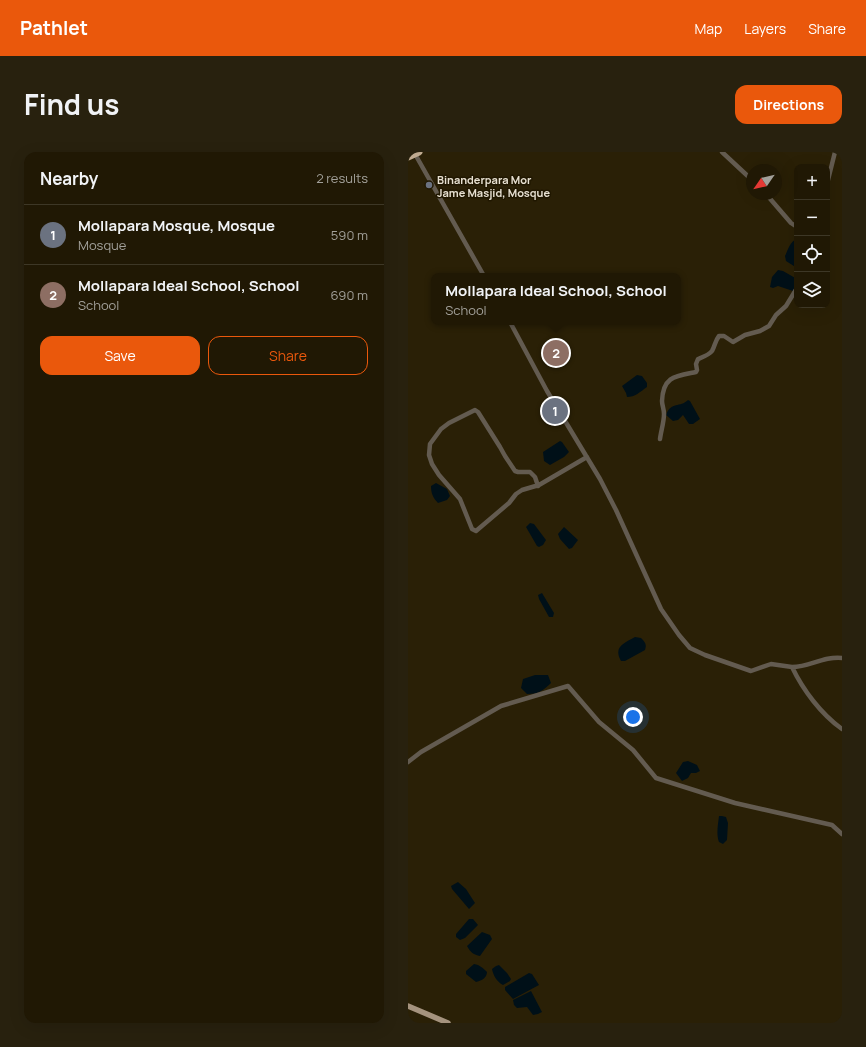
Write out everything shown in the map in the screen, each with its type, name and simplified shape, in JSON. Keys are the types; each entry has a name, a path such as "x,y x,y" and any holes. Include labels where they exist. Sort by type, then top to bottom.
{"main road":[{"path":"408,1006 448,1023"}],"street":[{"path":"722,152 746,174"},
{"path":"830,172 835,152"},
{"path":"413,154 482,273"},
{"path":"771,200 794,225"},
{"path":"660,439 664,415 662,400 663,392 669,380 676,375 696,372 696,364 698,360 712,350 715,341 719,336 724,336 733,342 745,334 760,331 769,326 776,315 786,306 794,293"},
{"path":"512,325 543,385 600,479 616,510 661,609 690,648 713,658 751,671 771,664 802,667 833,657 842,658"},
{"path":"538,486 535,477 530,472 515,471 476,410 444,426 430,444 429,455 432,464 444,482 460,499 473,531 479,530 522,490 538,486 587,457"},
{"path":"792,667 799,681 818,707 842,729"},
{"path":"408,762 421,752 501,706 568,686 599,722 633,750 656,778 735,803 832,825 842,834"}],"shaded area":[{"path":"794,241 794,266 786,261 785,256"},
{"path":"778,270 794,277 793,291 778,286 773,288 770,287 772,277"},
{"path":"637,375 642,376 647,383 647,387 635,395 627,397 622,386"},
{"path":"688,400 700,419 693,424 689,424 683,415 678,420 673,421 666,415 670,408 682,404"},
{"path":"560,441 569,452 564,457 550,465 544,461 543,452"},
{"path":"436,483 447,489 450,496 447,500 438,503 435,499 431,486"},
{"path":"530,523 534,524 546,540 543,545 539,547 526,527"},
{"path":"564,527 578,540 572,548 569,549 560,539 558,534"},
{"path":"542,593 554,613 553,617 549,617 539,599 538,595"},
{"path":"635,637 641,638 644,641 646,645 645,650 625,661 621,661 618,652 619,649"},
{"path":"535,675 548,675 551,683 540,692 527,694 521,688 523,679"},
{"path":"688,761 697,765 700,771 691,773 688,778 682,781 676,773 683,762"},
{"path":"719,816 726,817 728,823 727,840 723,844 719,842 718,836"},
{"path":"458,882 466,889 475,903 469,909 452,889 451,886"},
{"path":"469,919 473,919 478,925 465,938 460,940 456,937 456,934"},
{"path":"482,932 490,935 492,939 480,956 472,953 467,946"},
{"path":"474,964 480,966 487,972 483,979 476,982 466,974 466,971"},
{"path":"499,965 511,979 503,985 493,974 492,969"},
{"path":"529,973 532,974 539,985 513,999 505,990 505,987"},
{"path":"531,991 542,1012 533,1015 527,1007 517,1008 514,1005 513,1000"}],"place":[{"name":"Binanderpara Mor Jame Masjid, Mosque","path":"429,185"},
{"name":"Mollapara Ideal School, School","path":"556,353"},
{"name":"Mollapara Mosque, Mosque","path":"555,411"}]}
